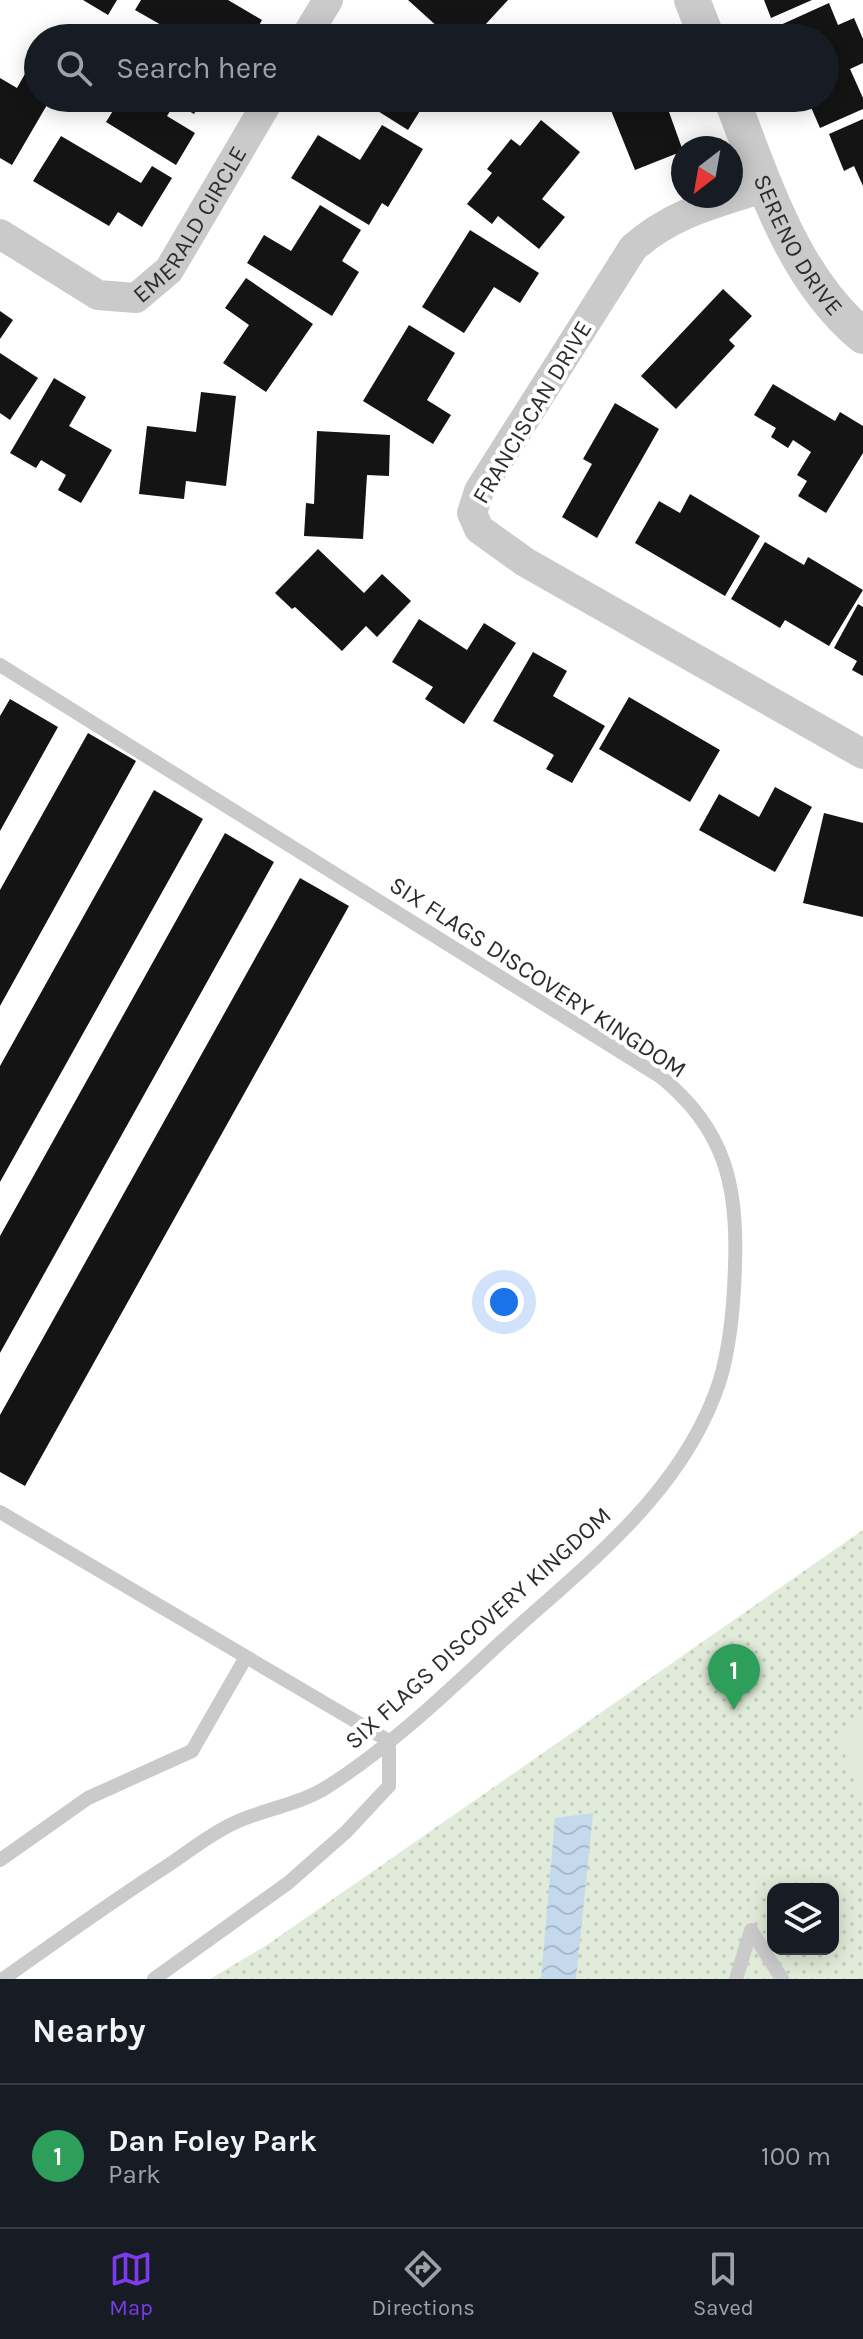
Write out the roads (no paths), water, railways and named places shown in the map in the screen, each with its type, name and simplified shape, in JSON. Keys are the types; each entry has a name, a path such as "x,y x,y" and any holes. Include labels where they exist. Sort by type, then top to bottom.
{"street":[{"path":"313,24 328,0"},
{"path":"692,0 701,24"},
{"name":"EMERALD CIRCLE","path":"0,234 98,295 136,298 169,270 262,112"},
{"name":"SERENO DRIVE","path":"737,112 766,187 814,285 836,314 863,336"},
{"name":"FRANCISCAN DRIVE","path":"766,187 681,215 655,228 633,248 479,491 472,513 479,529 525,562 863,754"}],"lane":[{"name":"SIX FLAGS DISCOVERY KINGDOM","path":"0,665 661,1077 700,1116 718,1144 729,1173 736,1238 731,1320 719,1381 686,1451 665,1484 608,1545 389,1741 318,1792 230,1825 110,1903 3,1979"},
{"path":"0,1512 389,1741 389,1786 346,1832 260,1905 154,1979"},
{"path":"0,1860 88,1798 192,1751 246,1657"},
{"path":"736,1979 751,1930 782,1979"}],"water":[{"path":"593,1813 576,1979 541,1979 555,1818"}],"place":[{"name":"Dan Foley Park","path":"734,1710"}]}
